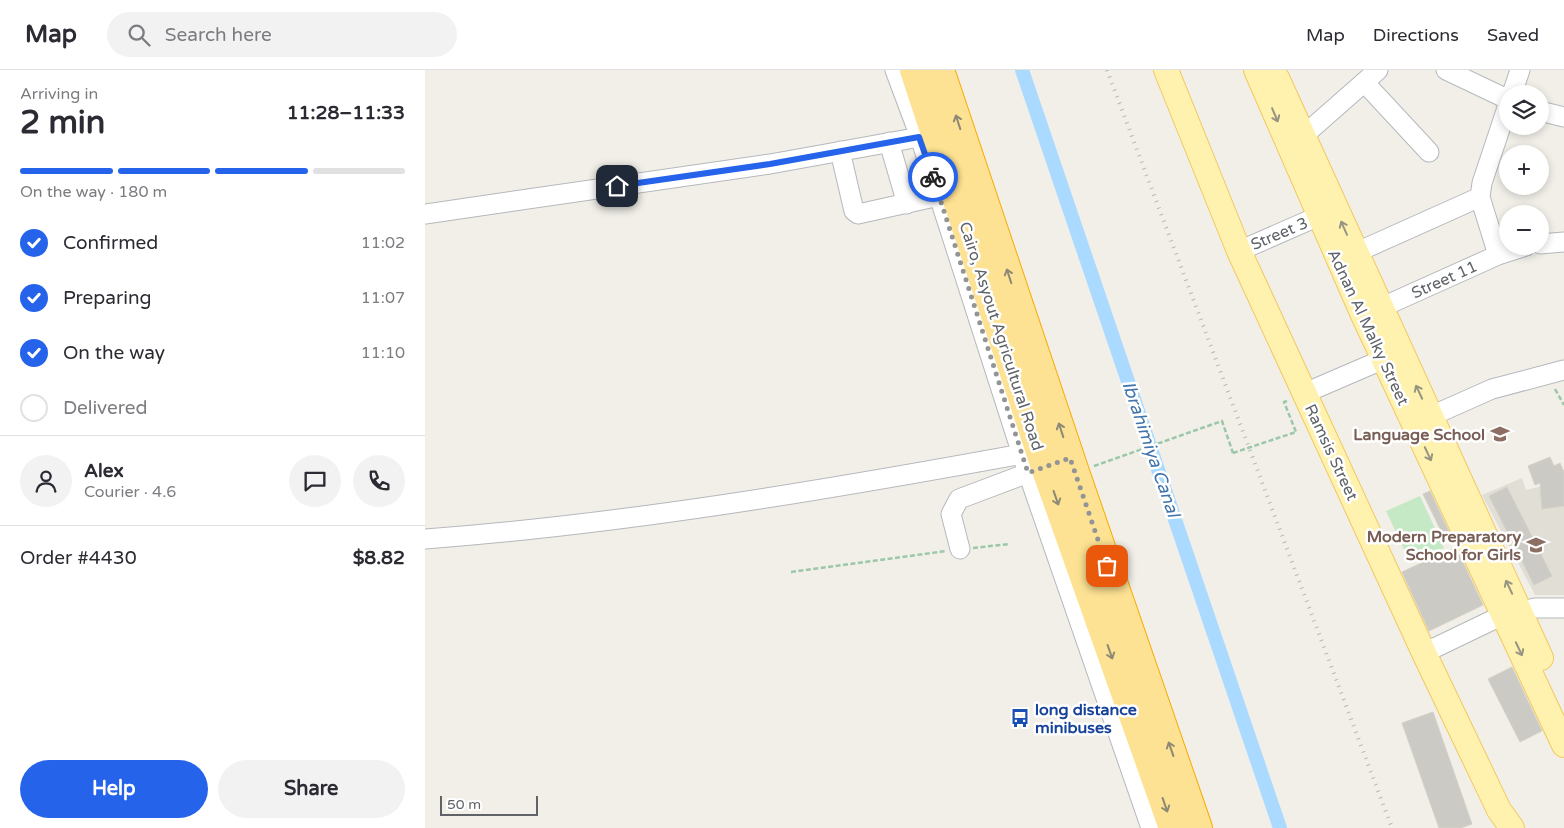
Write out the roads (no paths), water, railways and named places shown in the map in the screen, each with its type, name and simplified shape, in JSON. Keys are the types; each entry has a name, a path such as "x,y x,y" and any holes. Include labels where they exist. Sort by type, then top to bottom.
{"highway":[{"name":"Cairo, Asyout Agricultural Road","path":"914,70 1032,465 1173,828"},
{"name":"Cairo, Asyout Agricultural Road","path":"941,70 1070,458 1198,828"},
{"path":"1032,465 1070,458"}],"main road":[{"name":"Ramsis Street","path":"1166,70 1239,250 1424,653 1499,810 1512,828"},
{"name":"Adnan Al Malky Street","path":"1256,70 1319,216 1372,312 1512,613 1564,712"},
{"name":"Adnan Al Malky Street","path":"1273,70 1355,253 1384,360 1422,420"},
{"name":"Adnan Al Malky Street","path":"1512,613 1564,745"}],"street":[{"name":"Cairo, Asyout Agricultural Road","path":"895,70 1032,465 1151,828"},
{"path":"1446,70 1499,95"},
{"path":"1515,85 1520,70"},
{"path":"1303,136 1371,76 1429,152"},
{"path":"1549,113 1564,116"},
{"path":"1498,255 1480,197 1482,183 1499,132"},
{"path":"425,214 760,165 919,137"},
{"path":"889,142 907,204"},
{"path":"840,151 856,213 860,215 939,196"},
{"path":"1355,253 1480,197"},
{"name":"Street 3","path":"1239,250 1319,216"},
{"path":"1549,243 1564,242"},
{"name":"Street 11","path":"1372,312 1498,255"},
{"path":"1305,393 1384,360"},
{"path":"1422,420 1492,389 1564,370"},
{"path":"425,540 580,525 920,472 1032,465"},
{"path":"960,550 951,514 959,500 1032,465"},
{"path":"1424,653 1512,613 1564,608"}],"waterway":[{"name":"Ibrahimiya Canal","path":"1022,70 1280,828"}],"railway":[{"path":"1107,70 1392,828"}],"place":[{"name":"Language School","path":"1500,434"},
{"name":"Modern Preparatory School for Girls","path":"1536,545"},
{"name":"long distance minibuses","path":"1020,718"}]}
